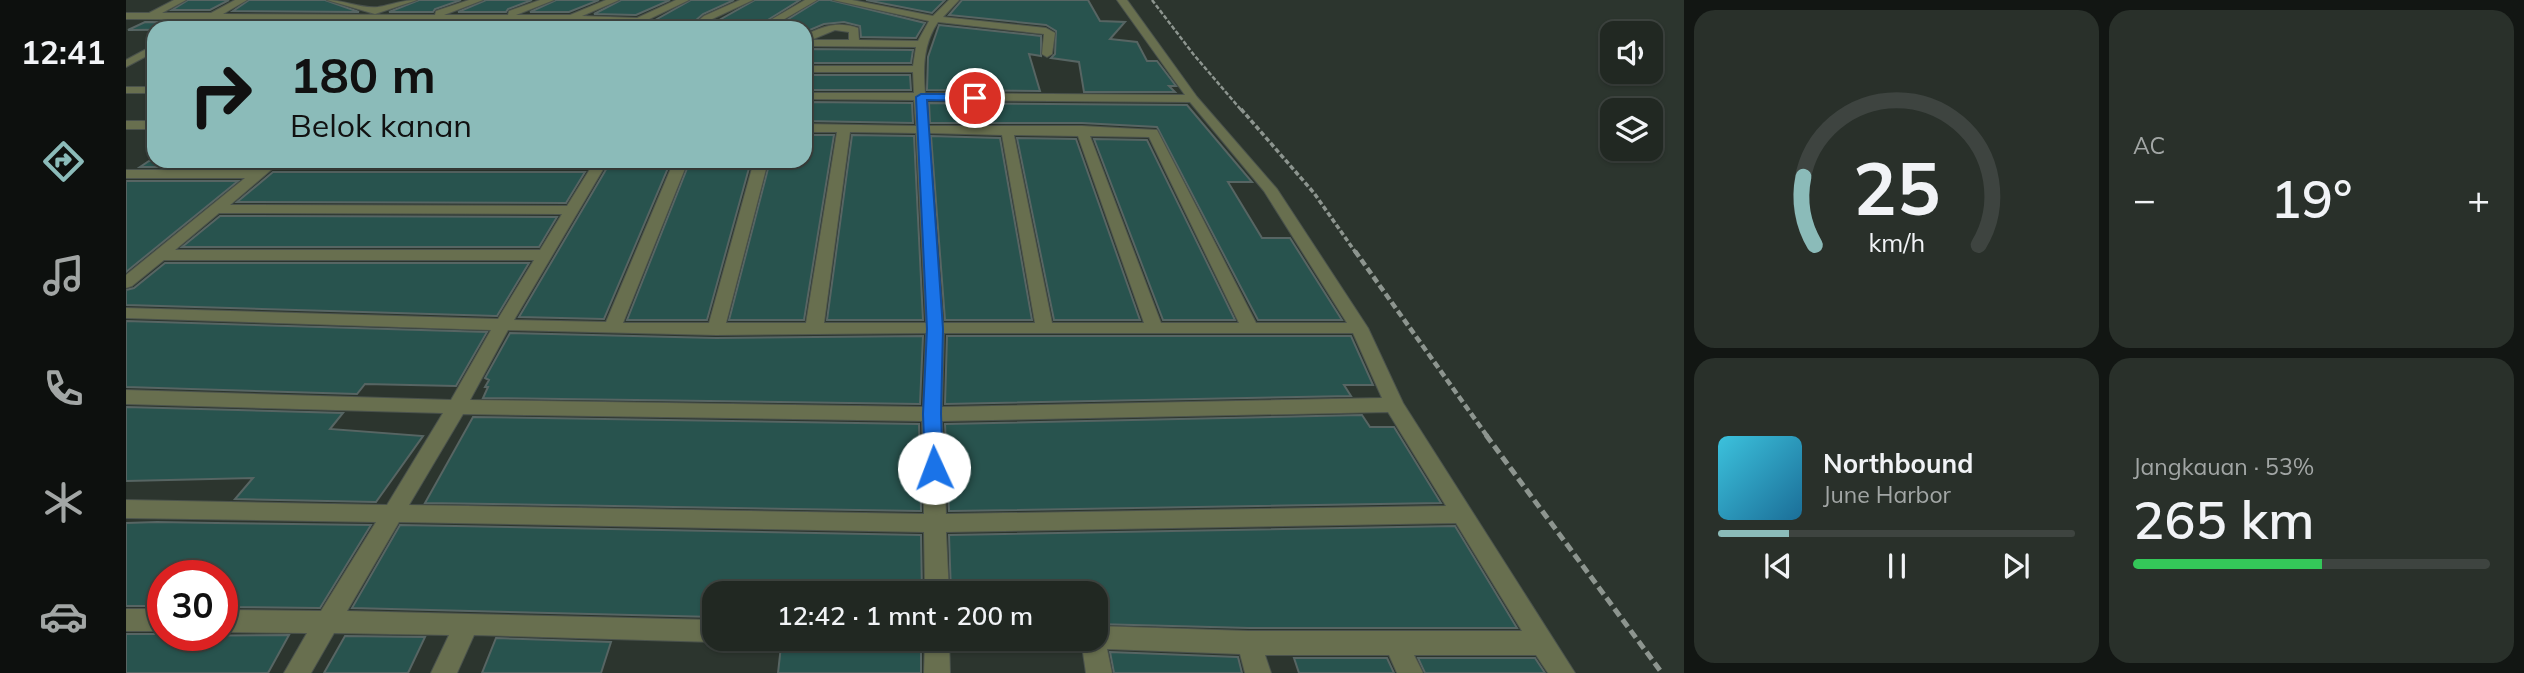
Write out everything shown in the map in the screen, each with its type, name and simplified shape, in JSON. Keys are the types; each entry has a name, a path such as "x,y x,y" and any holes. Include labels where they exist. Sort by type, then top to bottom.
{"street":[{"path":"126,28 181,0"},
{"path":"202,21 242,0"},
{"path":"337,0 401,17"},
{"path":"375,11 412,0"},
{"path":"424,18 478,0"},
{"path":"502,21 549,0"},
{"path":"565,21 614,0"},
{"path":"643,21 684,0"},
{"path":"703,21 748,0"},
{"path":"774,21 812,0"},
{"path":"838,0 934,19 1046,31 1050,33 1046,54"},
{"path":"937,581 932,414 935,329 918,69 920,44 934,19 954,0"},
{"path":"1122,0 1193,99 1270,189 1359,328 1394,405 1562,673"},
{"path":"126,16 401,17 476,21"},
{"path":"442,21 445,18"},
{"path":"502,21 509,18 597,21"},
{"path":"812,37 829,28 843,27 855,32 854,43"},
{"path":"812,41 920,44"},
{"path":"127,63 147,52"},
{"path":"127,63 147,63"},
{"path":"812,69 918,69"},
{"path":"126,90 147,90"},
{"path":"812,96 1193,99"},
{"path":"126,125 147,125"},
{"path":"812,128 1146,131 1156,135 1250,327"},
{"path":"814,329 844,128"},
{"path":"1007,129 1045,329"},
{"path":"1082,130 1154,326"},
{"path":"126,174 251,168"},
{"path":"126,283 267,168"},
{"path":"297,673 457,407 596,168"},
{"path":"612,328 678,168"},
{"path":"716,329 759,168"},
{"path":"126,189 148,174"},
{"path":"217,208 571,210"},
{"path":"161,254 544,256"},
{"path":"126,313 612,328 1359,328"},
{"path":"126,397 457,407 932,414 1394,405"},
{"path":"126,509 936,523 1464,514"},
{"path":"126,620 147,620"},
{"path":"238,621 702,631"},
{"path":"444,673 467,624"},
{"path":"1108,638 1397,645 1544,643"},
{"path":"1248,643 1258,673"},
{"path":"1397,645 1410,673"},
{"path":"937,651 937,673"},
{"path":"1096,651 1099,673"}],"path":[{"path":"1152,0 1194,55 1314,193 1501,456 1662,673"}],"building":[{"path":"188,0 229,0 210,10 172,10"},
{"path":"249,0 325,0 359,12 233,11"},
{"path":"419,0 461,0 433,12 389,12"},
{"path":"486,0 532,0 506,12 458,12"},
{"path":"556,0 599,0 569,12 530,12"},
{"path":"621,0 670,0 636,15 594,14"},
{"path":"691,0 734,0 703,14 695,21 654,21"},
{"path":"755,0 800,0 766,21 718,21"},
{"path":"819,0 830,0 925,23 916,38 861,37 860,26 844,22 824,24 812,29 812,21 785,21"},
{"path":"866,0 945,0 932,13"},
{"path":"962,0 1088,0 1100,21 1125,22 1110,39 1137,42 1147,61 1157,61 1176,86 1169,86 1175,92 1084,92 1079,62 1051,58 1055,54 1056,31 1046,25 949,15"},
{"path":"145,22 147,22 147,30 128,30"},
{"path":"939,25 1041,36 1041,56 1029,54 1040,91 927,90 928,57"},
{"path":"812,49 913,50 911,63 812,63"},
{"path":"812,75 910,75 911,90 812,90"},
{"path":"812,102 912,103 913,123 812,121"},
{"path":"929,103 1187,105 1252,182 1228,182 1262,238 1290,238 1342,320 1258,320 1157,127 1082,123 930,123"},
{"path":"812,135 834,135 804,320 729,320 768,168 812,168"},
{"path":"852,135 914,136 923,320 827,320"},
{"path":"931,136 1000,138 1032,320 945,320"},
{"path":"1017,138 1076,139 1140,320 1054,320"},
{"path":"1094,139 1147,140 1235,320 1163,320"},
{"path":"607,168 668,168 604,319 519,317"},
{"path":"687,168 749,168 707,320 627,320"},
{"path":"273,172 585,172 566,203 237,202"},
{"path":"126,181 238,181 126,272"},
{"path":"220,216 557,217 539,247 182,247"},
{"path":"165,263 529,263 497,316 126,305 126,290 134,288"},
{"path":"126,321 487,332 456,386 365,384 357,394 126,387"},
{"path":"510,333 716,338 923,336 920,404 483,398 489,380 485,378"},
{"path":"947,336 1351,336 1373,385 1344,385 1351,396 945,404"},
{"path":"126,407 343,413 330,429 423,436 376,502 235,499 253,478 126,481"},
{"path":"1362,415 1370,427 1394,427 1441,503 949,511 945,424"},
{"path":"473,417 919,424 921,511 425,503"},
{"path":"126,523 371,525 320,608 238,607 238,560 147,560 147,606 126,606"},
{"path":"400,525 921,535 922,581 702,581 702,617 352,608"},
{"path":"1455,526 1517,628 1249,628 1108,624 1108,581 951,581 949,535"},
{"path":"126,634 147,634 147,651 238,651 238,635 289,635 268,673 126,673"},
{"path":"345,636 425,637 408,673 324,673"},
{"path":"496,638 611,642 601,673 482,673"},
{"path":"780,651 921,652 921,673 778,673"},
{"path":"1110,652 1238,657 1242,673 1114,673"},
{"path":"1294,658 1387,658 1394,673 1299,673"},
{"path":"1418,658 1535,658 1545,673 1425,673"}],"route":[{"path":"934,468 932,414 935,329 921,97 975,98"}]}
